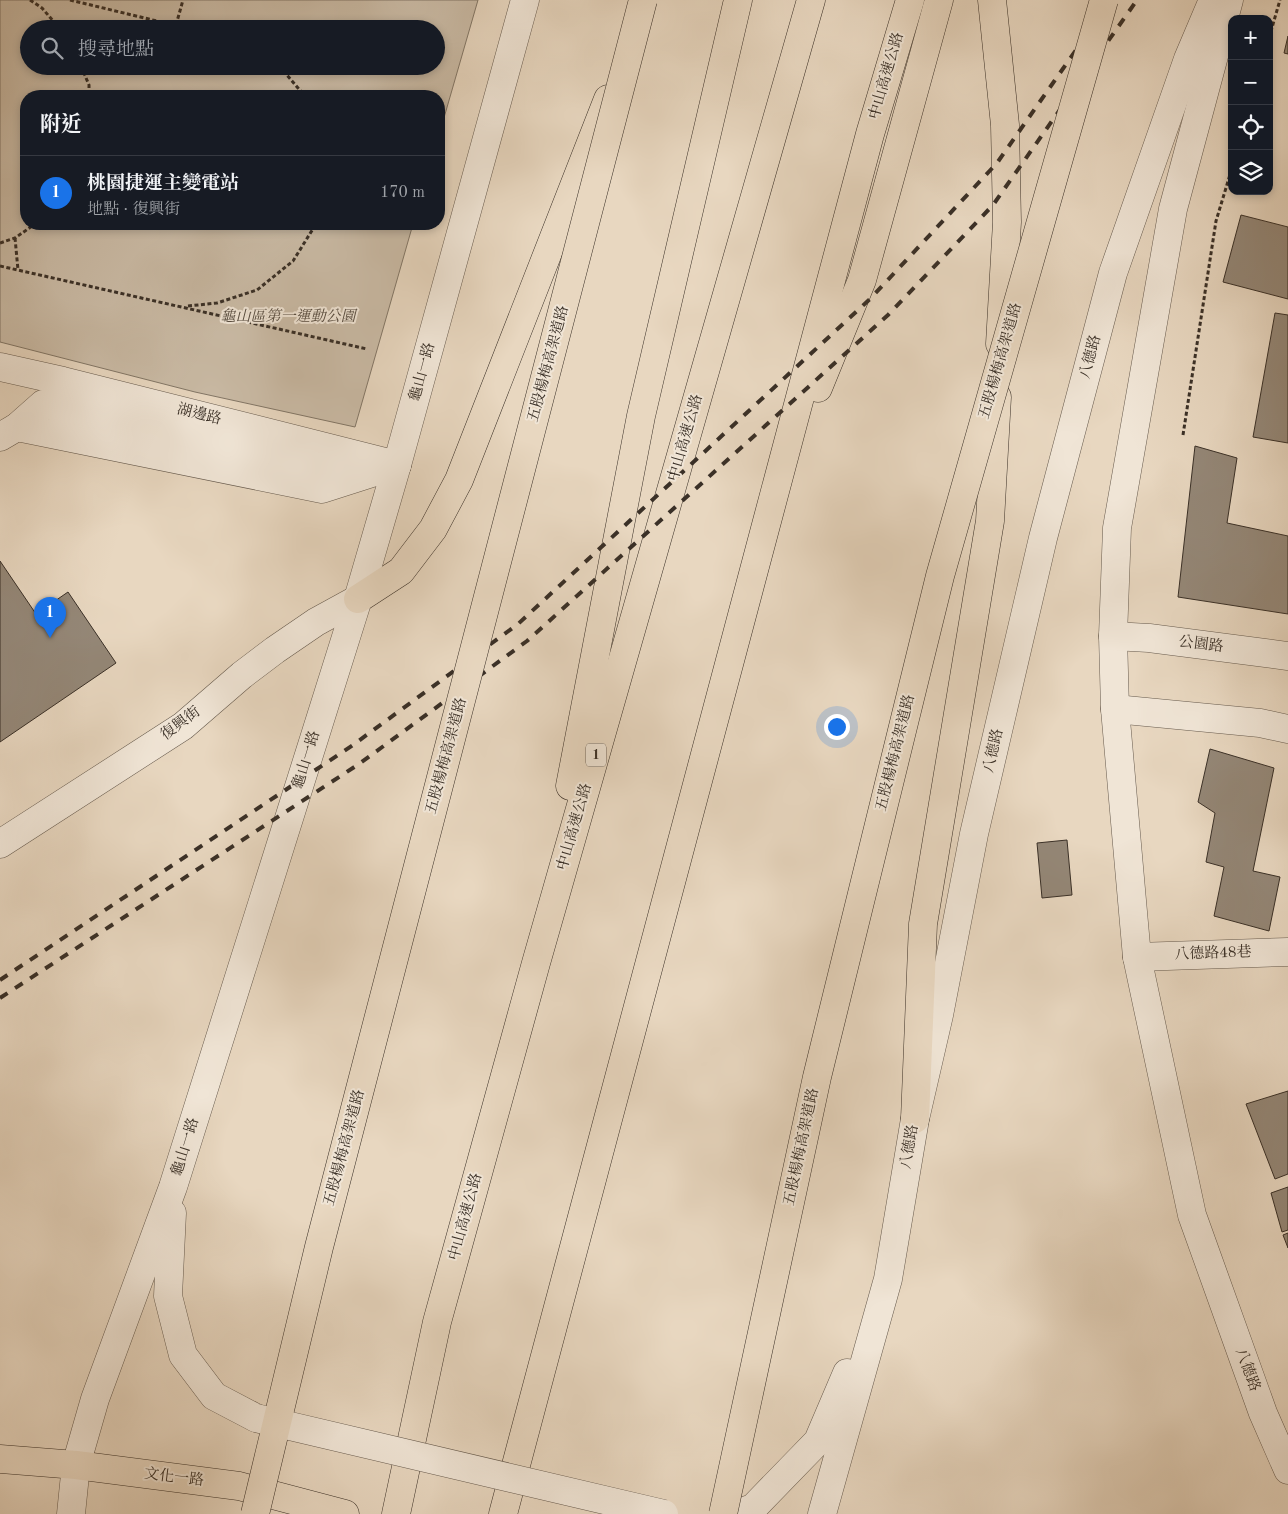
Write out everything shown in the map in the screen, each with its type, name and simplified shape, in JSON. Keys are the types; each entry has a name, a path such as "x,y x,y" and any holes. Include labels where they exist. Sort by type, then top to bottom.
{"main road":[{"path":"358,599 401,571 433,529 460,480 645,0"},
{"name":"五股楊梅高架道路","path":"255,1514 319,1247 645,0"},
{"path":"536,963 641,416 738,0"},
{"name":"中山高速公路","path":"396,1514 437,1322 536,963 811,0"},
{"name":"中山高速公路","path":"503,1514 870,134 910,0"},
{"path":"776,491 862,280 939,0"},
{"path":"915,1119 923,924 990,521 1007,222 1005,125 992,0"},
{"name":"五股楊梅高架道路","path":"723,1514 817,1077 940,576 1104,0"},
{"name":"文化一路","path":"0,1459 76,1465 239,1486 345,1514"}],"street":[{"name":"龜山一路","path":"71,1514 76,1465 95,1399 173,1187 358,599 398,465 525,0"},
{"name":"八德路","path":"822,1514 888,1279 915,1119 939,1015 974,834 1043,538 1110,282 1188,59 1213,0"},
{"name":"八德路","path":"1230,0 1173,209 1117,528 1113,636 1115,709 1137,957 1192,1215 1263,1414 1288,1470"},
{"name":"湖邊路","path":"0,367 398,465"},
{"path":"9,432 43,404 330,470 398,465"},
{"name":"復興街","path":"0,844 183,726 242,675 276,650 316,622 358,599"},
{"name":"公園路","path":"1113,636 1149,638 1288,656"},
{"path":"1115,709 1260,723 1286,721"},
{"name":"八德路48巷","path":"1137,957 1288,952"},
{"path":"173,1187 168,1296 183,1355 214,1396 256,1418 664,1514"},
{"path":"734,1514 753,1508 818,1440 888,1279"}],"path":[{"path":"30,0 42,8 52,20"},
{"path":"70,0 155,20"},
{"path":"177,20 182,0"},
{"path":"1273,24 1280,0"},
{"path":"85,75 89,90"},
{"path":"287,75 300,90"},
{"path":"1183,435 1216,221 1228,181"},
{"path":"0,243 15,238 26,230"},
{"path":"184,307 217,303 257,290 293,261 312,230"},
{"path":"15,238 18,270"},
{"path":"0,266 367,349"}],"green space":[{"name":"龜山區第一運動公園","path":"0,0 478,0 445,114 445,90 20,90 20,230 411,230 355,427 195,392 0,342"}],"building":[{"path":"1288,36 1288,54 1284,53"},
{"path":"1241,215 1288,227 1288,299 1223,282"},
{"path":"1275,313 1288,315 1288,443 1253,437"},
{"path":"1195,446 1237,458 1227,523 1288,536 1288,614 1178,597"},
{"path":"0,561 36,614 68,592 116,663 0,742"},
{"path":"1210,749 1274,768 1253,871 1280,877 1269,931 1214,916 1224,867 1206,862 1215,813 1198,802"},
{"path":"1067,840 1072,895 1042,898 1037,843"},
{"path":"1288,1091 1288,1174 1275,1179 1246,1104"},
{"path":"1288,1187 1288,1230 1282,1232 1271,1193"},
{"path":"1288,1233 1288,1248 1283,1235"}],"railway":[{"path":"0,980 353,745 518,624 870,299 997,163 1111,0"},
{"path":"0,998 359,764 527,641 888,315 993,205 1137,0"}],"place":[{"name":"桃園捷運主變電站","path":"50,638"}]}
